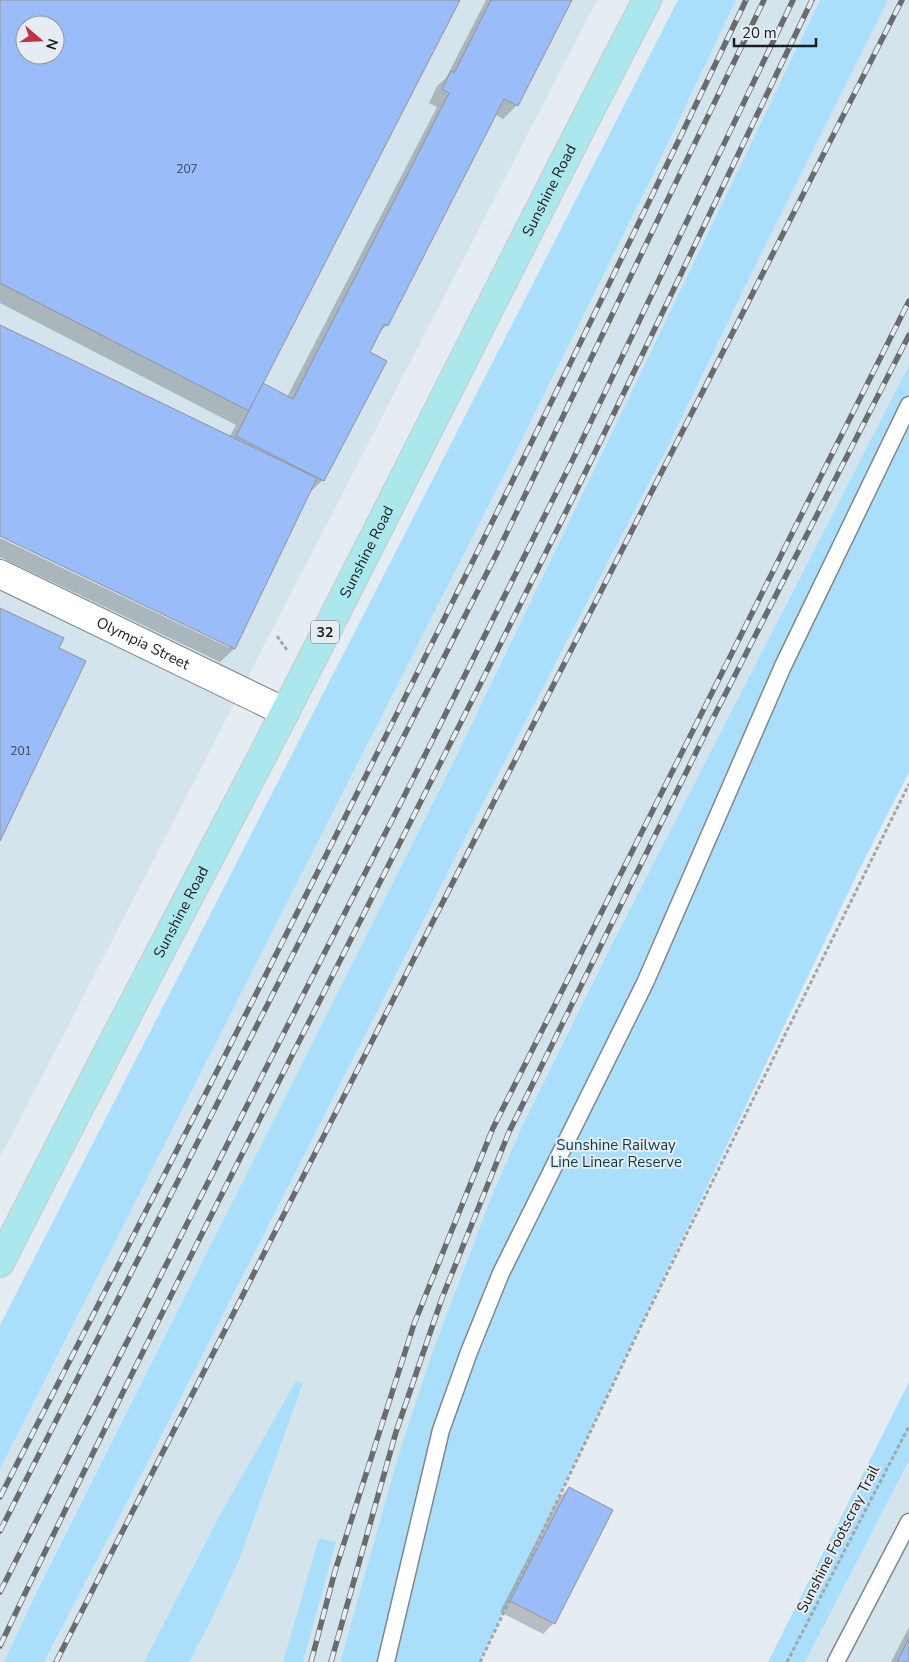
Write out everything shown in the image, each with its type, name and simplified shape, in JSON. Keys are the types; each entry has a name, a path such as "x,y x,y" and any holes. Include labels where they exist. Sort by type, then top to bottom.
{"main road":[{"name":"Sunshine Road","path":"0,1263 71,1122 285,712 570,147 647,0"}],"street":[{"name":"Olympia Street","path":"0,574 285,712"}],"lane":[{"path":"386,1662 441,1430 469,1352 501,1273 645,983 783,666 909,405"},
{"path":"836,1662 909,1522"}],"path":[{"path":"480,1662 642,1324 909,784"},
{"name":"Sunshine Footscray Trail","path":"787,1662 909,1426"}],"shaded area":[{"path":"0,0 597,0 0,1158"},
{"path":"736,0 820,0 453,763 39,1587 4,1662 0,1662 0,1469 510,463 651,179"},
{"path":"888,0 909,0 909,365 610,948 524,1122 492,1195 431,1356 400,1450 340,1662 44,1662 667,448 759,258"},
{"path":"909,1462 909,1662 805,1662"}],"green space":[{"path":"678,0 736,0 651,179 510,463 0,1469 0,1325"},
{"path":"820,0 888,0 759,258 667,448 44,1662 4,1662 39,1587 453,763"},
{"name":"Sunshine Railway Line Linear Reserve","path":"909,365 909,772 858,872 479,1662 340,1662 400,1450 431,1356 492,1195 524,1122 610,948"},
{"path":"296,1381 303,1383 239,1560 189,1662 144,1662 221,1513"},
{"path":"909,1382 909,1461 805,1662 768,1662"},
{"path":"319,1538 336,1542 303,1662 283,1662"}],"building":[{"path":"0,0 460,0 249,411 0,283"},
{"path":"491,0 572,0 518,106 504,99 388,326 384,324 370,352 387,361 324,481 236,436 263,383 293,399 449,93 442,89 451,71 454,73"},
{"path":"0,325 317,478 235,649 0,536"},
{"path":"0,608 64,638 59,648 86,661 0,841"},
{"path":"569,1487 613,1510 555,1624 510,1601"},
{"path":"909,1638 909,1662 897,1662"}],"railway":[{"path":"0,1497 378,751 564,376 746,0"},
{"path":"0,1531 498,551 764,0"},
{"path":"0,1592 425,755 573,459 793,0"},
{"path":"0,1646 168,1301 548,549 812,0"},
{"path":"56,1662 902,0"},
{"path":"311,1662 335,1571 414,1324 493,1128 909,301"},
{"path":"331,1662 396,1432 442,1298 509,1132 710,724 909,335"}]}
